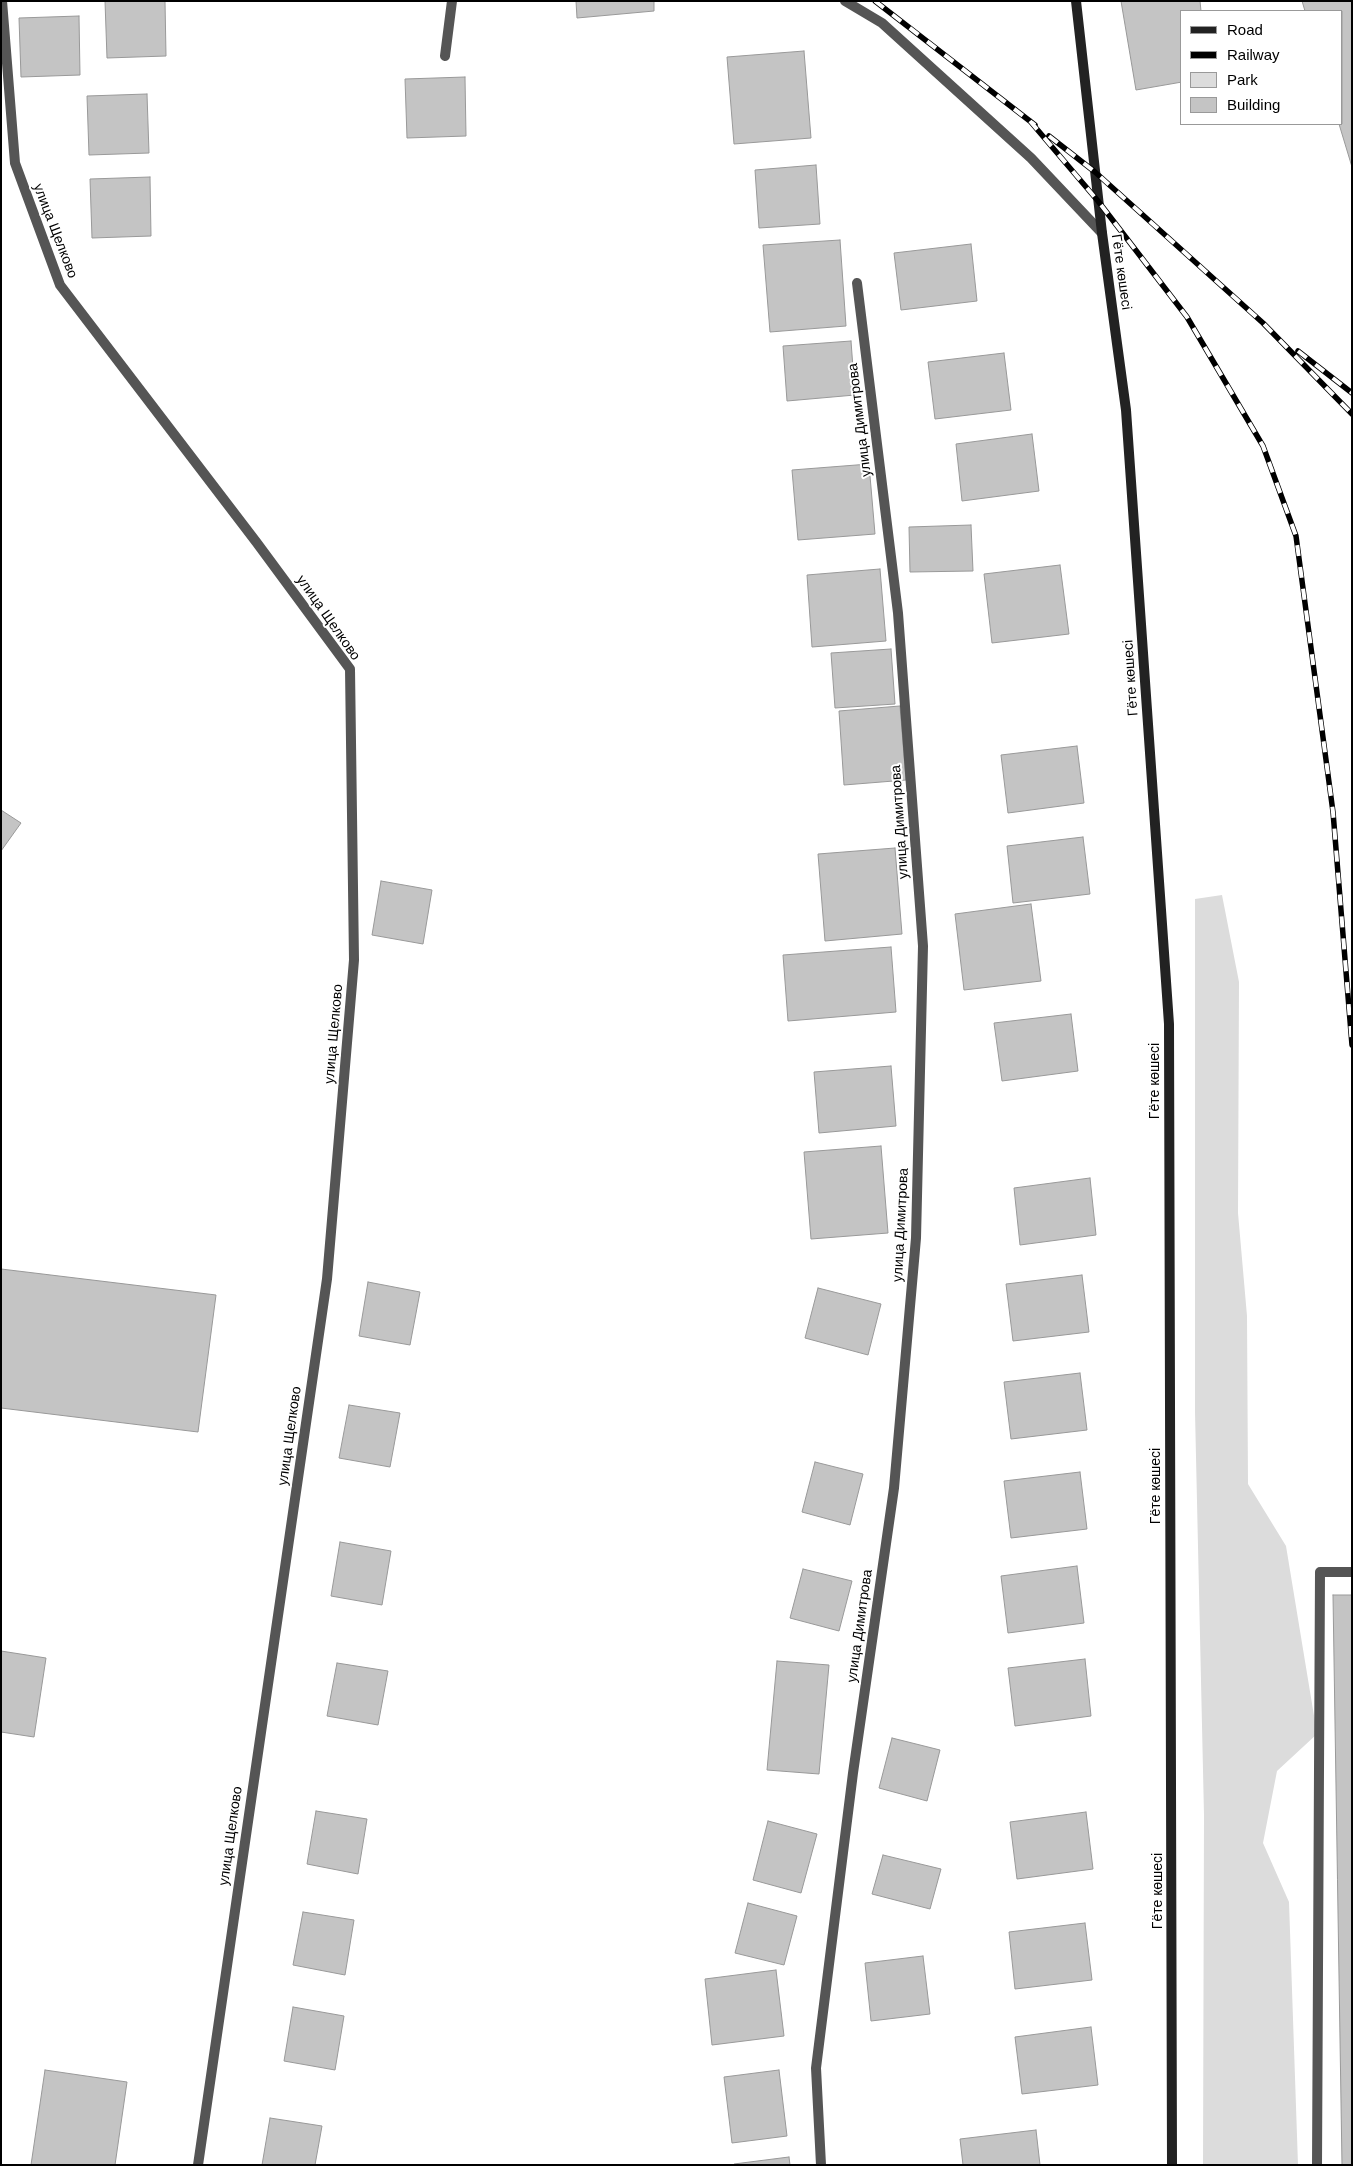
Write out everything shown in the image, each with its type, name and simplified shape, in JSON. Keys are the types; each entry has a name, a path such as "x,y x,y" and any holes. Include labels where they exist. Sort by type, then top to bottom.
{"main road":[{"name":"Гёте көшесі","path":"1076,1 1102,233 1126,410 1169,1024 1172,2165"}],"street":[{"name":"улица Щелково","path":"2,1 15,163 60,286 257,543 350,669 354,960 326,1279 198,2165"},
{"path":"444,56 452,1"},
{"path":"845,1 882,23 1031,158 1102,233"},
{"name":"улица Димитрова","path":"821,2165 816,2068 853,1773 894,1488 916,1238 923,946 898,613 857,284"},
{"path":"1316,2165 1320,1572 1352,1572"}],"green space":[{"path":"1222,895 1239,982 1238,1213 1247,1316 1248,1484 1286,1546 1317,1734 1277,1771 1263,1843 1289,1902 1298,2165 1203,2165 1204,1815 1195,1412 1195,899"}],"building":[{"path":"105,1 165,1 166,56 107,58"},
{"path":"576,1 654,1 654,11 577,18"},
{"path":"1121,1 1200,1 1201,10 1180,10 1180,82 1136,90"},
{"path":"1302,1 1352,1 1352,167 1339,125 1343,125 1343,10 1305,10"},
{"path":"79,16 80,75 21,77 19,18"},
{"path":"804,51 811,138 734,144 727,57"},
{"path":"465,77 466,136 407,138 405,79"},
{"path":"147,94 149,153 89,155 87,96"},
{"path":"816,165 820,224 759,228 755,170"},
{"path":"150,177 151,236 92,238 90,179"},
{"path":"840,240 846,326 770,332 763,245"},
{"path":"971,244 977,301 901,310 894,253"},
{"path":"851,341 855,395 787,401 783,346"},
{"path":"1004,353 1011,410 935,419 928,362"},
{"path":"1032,434 1039,491 962,501 956,444"},
{"path":"869,464 875,534 798,540 792,470"},
{"path":"971,525 973,571 910,572 909,527"},
{"path":"1060,565 1069,634 992,643 984,574"},
{"path":"880,569 886,641 812,647 807,575"},
{"path":"891,649 895,704 835,708 831,653"},
{"path":"900,706 906,780 844,785 839,711"},
{"path":"1077,746 1084,803 1008,813 1001,755"},
{"path":"1,810 21,823 1,851"},
{"path":"1083,837 1090,894 1013,903 1007,846"},
{"path":"895,848 902,934 825,941 818,854"},
{"path":"381,881 432,890 423,944 372,935"},
{"path":"1031,904 1041,981 964,990 955,914"},
{"path":"891,947 896,1012 788,1021 783,955"},
{"path":"1071,1014 1078,1071 1002,1081 994,1023"},
{"path":"891,1066 896,1126 819,1133 814,1072"},
{"path":"881,1146 888,1233 811,1239 804,1152"},
{"path":"1090,1178 1096,1235 1020,1245 1014,1188"},
{"path":"1,1269 216,1295 198,1432 1,1408"},
{"path":"1082,1275 1089,1332 1013,1341 1006,1284"},
{"path":"368,1282 420,1292 410,1345 359,1336"},
{"path":"818,1288 881,1304 868,1355 805,1338"},
{"path":"1080,1373 1087,1430 1011,1439 1004,1382"},
{"path":"349,1405 400,1413 390,1467 339,1458"},
{"path":"815,1462 863,1474 850,1525 802,1512"},
{"path":"1080,1472 1087,1529 1011,1538 1004,1481"},
{"path":"340,1542 391,1551 382,1605 331,1596"},
{"path":"1077,1566 1084,1623 1008,1633 1001,1576"},
{"path":"803,1569 852,1581 839,1631 790,1618"},
{"path":"1333,1595 1352,1595 1352,2165 1342,2165"},
{"path":"1,1651 46,1658 34,1737 1,1732"},
{"path":"1085,1659 1091,1716 1015,1726 1008,1668"},
{"path":"777,1661 829,1665 819,1774 767,1770"},
{"path":"337,1663 388,1671 378,1725 327,1716"},
{"path":"892,1738 940,1750 927,1801 879,1788"},
{"path":"316,1811 367,1819 358,1874 307,1864"},
{"path":"1086,1812 1093,1869 1017,1879 1010,1822"},
{"path":"768,1821 817,1834 801,1893 753,1880"},
{"path":"883,1855 941,1869 930,1909 872,1894"},
{"path":"748,1903 797,1916 784,1965 735,1953"},
{"path":"303,1912 354,1920 345,1975 293,1965"},
{"path":"1085,1923 1092,1980 1015,1989 1009,1932"},
{"path":"923,1956 930,2014 871,2021 865,1963"},
{"path":"776,1970 784,2036 712,2045 705,1979"},
{"path":"293,2007 344,2016 335,2070 284,2061"},
{"path":"1091,2027 1098,2085 1022,2094 1015,2037"},
{"path":"45,2070 127,2082 115,2165 31,2165"},
{"path":"779,2070 787,2136 732,2143 724,2077"},
{"path":"270,2118 322,2126 315,2165 262,2165"},
{"path":"1036,2130 1040,2165 963,2165 960,2139"},
{"path":"789,2157 790,2165 734,2165 734,2164"}],"railway":[{"path":"875,1 1035,125"},
{"path":"1030,121 1098,201 1187,317 1263,446 1296,536 1333,812 1352,1045"},
{"path":"1049,136 1095,172 1263,323 1352,414"},
{"path":"1298,351 1352,393"}]}
